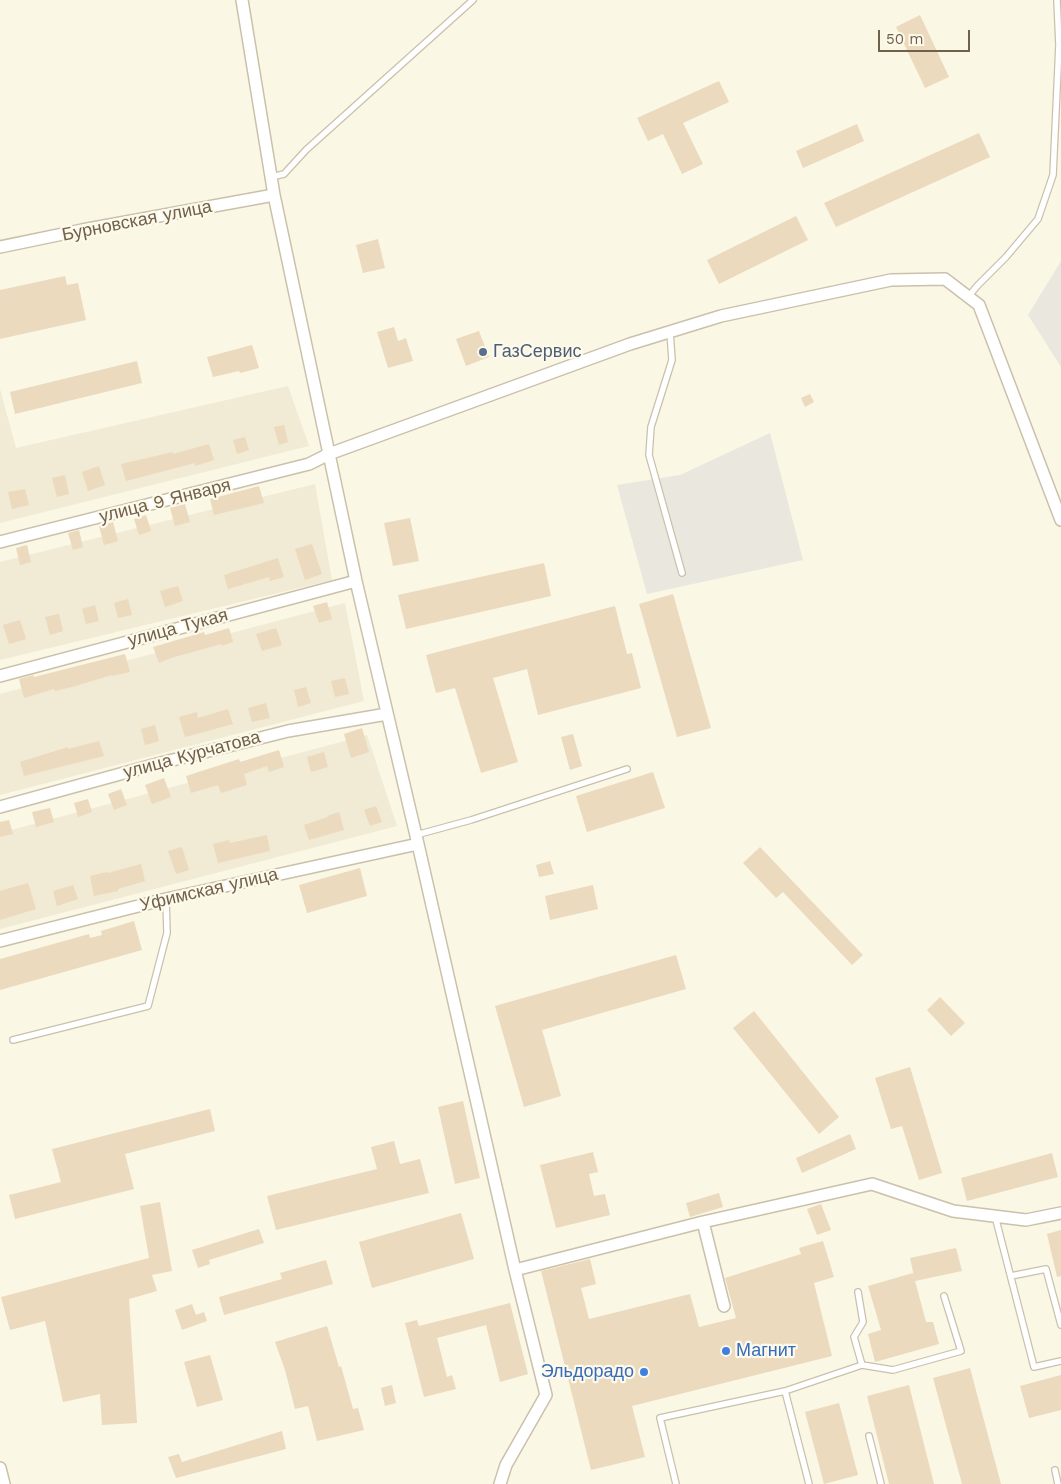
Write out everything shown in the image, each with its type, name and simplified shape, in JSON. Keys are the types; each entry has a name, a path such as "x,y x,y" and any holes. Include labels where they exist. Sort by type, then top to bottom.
{"street":[{"path":"242,0 274,195 356,580 515,1270 546,1395 506,1465 500,1484"},
{"name":"Бурновская улица","path":"0,247 274,195"},
{"name":"улица 9 Января","path":"0,542 309,464 329,454 621,347 721,316 891,280 945,279 979,305 1061,520"},
{"name":"улица Тукая","path":"0,676 356,580"},
{"name":"улица Курчатова","path":"0,807 153,765 288,731 386,714"},
{"name":"Уфимская улица","path":"0,941 417,839"},
{"path":"515,1270 703,1222 872,1184 952,1211 1026,1220 1061,1213"},
{"path":"703,1222 724,1306"},
{"path":"0,1468 4,1484"}],"lane":[{"path":"271,177 284,174 306,150 473,0"},
{"path":"968,297 1006,257 1038,219 1053,175 1059,45 1057,0"},
{"path":"670,332 672,360 651,427 649,455 682,573"},
{"path":"417,839 626,769"},
{"path":"12,1040 148,1006 167,933 166,899"},
{"path":"995,1216 1034,1367 1061,1361"},
{"path":"1010,1276 1046,1269 1061,1325"},
{"path":"858,1292 864,1322 854,1337 862,1365"},
{"path":"676,1484 660,1418 785,1391 862,1365 892,1370 961,1351 944,1296"},
{"path":"785,1391 809,1484"},
{"path":"869,1436 881,1484"},
{"path":"1055,1470 1058,1484"}],"shaded area":[{"path":"1061,261 1061,367 1028,315"},
{"path":"288,386 309,446 0,523 0,389 16,448"},
{"path":"770,433 803,560 647,594 617,485 680,475"},
{"path":"315,484 332,580 0,660 0,562"},
{"path":"345,603 364,701 0,795 0,694"},
{"path":"367,735 397,826 0,929 0,833"}],"building":[{"path":"920,15 949,77 925,88 896,27"},
{"path":"719,81 729,102 683,123 703,164 682,174 663,134 648,141 637,118"},
{"path":"857,124 864,141 803,168 796,151"},
{"path":"979,133 990,157 836,227 824,203"},
{"path":"796,216 808,240 719,284 707,260"},
{"path":"378,239 385,268 363,273 356,245"},
{"path":"65,276 67,285 78,283 86,320 0,339 0,290"},
{"path":"394,327 398,341 406,338 413,361 388,368 377,332"},
{"path":"479,331 489,357 466,366 456,339"},
{"path":"252,345 259,368 213,377 207,357"},
{"path":"137,361 142,383 15,414 10,392"},
{"path":"810,394 814,402 805,407 801,398"},
{"path":"284,425 288,442 279,445 274,427"},
{"path":"245,437 249,450 237,454 233,440"},
{"path":"209,444 214,460 126,481 121,464 173,452 173,454"},
{"path":"99,466 105,485 88,491 82,472"},
{"path":"65,475 69,494 57,497 52,478"},
{"path":"259,486 264,503 214,515 210,499"},
{"path":"25,489 29,505 12,509 8,492"},
{"path":"185,504 190,522 175,526 170,508"},
{"path":"146,515 151,531 139,535 134,519"},
{"path":"410,518 419,561 393,566 384,523"},
{"path":"113,522 118,541 104,545 99,526"},
{"path":"79,530 83,547 73,550 68,533"},
{"path":"312,544 322,574 305,580 295,549"},
{"path":"27,545 31,562 20,565 16,548"},
{"path":"278,558 284,577 270,581 269,577 228,589 224,575"},
{"path":"544,563 551,596 406,629 398,595"},
{"path":"178,586 183,601 165,607 160,591"},
{"path":"673,594 711,728 677,737 639,604"},
{"path":"128,599 132,615 118,618 114,603"},
{"path":"327,602 332,619 319,623 313,606"},
{"path":"95,605 99,621 86,624 82,609"},
{"path":"615,606 627,654 632,653 641,688 538,715 527,669 493,678 518,762 481,773 455,688 436,693 426,655"},
{"path":"59,614 63,631 50,635 45,617"},
{"path":"20,620 26,639 9,644 3,625"},
{"path":"229,628 233,642 171,658 159,663 153,647 204,632 205,635"},
{"path":"276,628 282,645 262,651 256,634"},
{"path":"125,654 130,672 112,675 55,691 54,689 24,698 19,679"},
{"path":"345,678 349,694 335,697 331,681"},
{"path":"306,687 311,703 298,707 294,690"},
{"path":"266,703 270,718 252,722 248,708"},
{"path":"228,709 233,724 185,737 179,717 197,712 198,718"},
{"path":"155,725 159,741 145,745 141,729"},
{"path":"362,728 369,752 351,758 344,734"},
{"path":"573,734 582,766 570,770 561,737"},
{"path":"99,741 104,756 24,776 20,762 68,747 68,749"},
{"path":"279,750 284,767 269,772 267,766 244,774 247,785 221,793 218,785 191,793 186,776 239,759 240,762"},
{"path":"324,752 328,767 311,772 307,757"},
{"path":"653,772 665,808 587,832 576,796"},
{"path":"164,778 171,797 152,804 145,785"},
{"path":"121,789 127,805 114,810 108,794"},
{"path":"88,799 92,812 78,817 74,803"},
{"path":"376,806 382,822 370,826 364,810"},
{"path":"50,808 54,822 36,827 32,812"},
{"path":"339,812 344,830 309,840 304,825"},
{"path":"9,820 13,834 0,837 0,822"},
{"path":"267,835 270,851 218,863 213,844 229,840 230,843"},
{"path":"182,847 189,870 176,874 168,851"},
{"path":"760,847 863,955 852,965 783,892 776,898 743,863"},
{"path":"550,861 554,874 539,877 536,865"},
{"path":"141,864 145,881 118,889 118,891 94,896 90,876"},
{"path":"360,868 367,896 307,913 299,885"},
{"path":"28,883 36,909 0,920 0,891"},
{"path":"73,885 78,899 57,906 53,891"},
{"path":"593,885 598,909 550,920 545,896"},
{"path":"134,921 142,950 0,990 0,959 89,934 90,938 102,935 101,931"},
{"path":"676,955 686,989 542,1030 561,1096 524,1107 495,1006"},
{"path":"940,997 965,1023 951,1036 927,1010"},
{"path":"754,1011 839,1117 819,1134 733,1028"},
{"path":"910,1067 942,1173 919,1180 902,1126 891,1129 875,1078"},
{"path":"463,1101 480,1178 455,1184 438,1107"},
{"path":"210,1109 215,1131 125,1154 134,1189 15,1219 9,1195 61,1182 52,1149"},
{"path":"850,1134 856,1149 802,1173 796,1158"},
{"path":"394,1141 400,1164 420,1159 429,1193 276,1230 267,1196 377,1169 371,1147"},
{"path":"593,1152 598,1172 589,1174 594,1196 605,1194 610,1215 556,1228 540,1165"},
{"path":"1052,1153 1058,1177 967,1201 961,1178"},
{"path":"719,1193 723,1207 690,1217 686,1203"},
{"path":"160,1202 172,1271 152,1275 157,1291 129,1299 137,1423 102,1425 100,1394 63,1402 45,1321 10,1330 1,1297 149,1258 140,1206"},
{"path":"821,1204 831,1230 817,1235 807,1209"},
{"path":"461,1213 474,1259 372,1288 359,1242"},
{"path":"259,1229 264,1243 209,1260 210,1264 198,1268 192,1250"},
{"path":"1061,1230 1061,1276 1057,1277 1047,1234"},
{"path":"823,1241 834,1277 814,1283 832,1356 632,1406 645,1457 591,1470 541,1271 590,1259 596,1284 581,1288 589,1319 690,1294 699,1327 736,1318 725,1278 801,1254 799,1248"},
{"path":"956,1248 962,1271 915,1281 910,1258"},
{"path":"326,1260 333,1284 224,1315 219,1297 282,1279 280,1273"},
{"path":"913,1273 926,1322 933,1322 939,1344 875,1362 868,1334 881,1330 868,1286"},
{"path":"510,1303 528,1374 500,1382 486,1325 437,1338 447,1377 452,1375 456,1389 424,1397 405,1323 417,1320 419,1326"},
{"path":"192,1304 196,1315 204,1312 207,1321 182,1330 175,1310"},
{"path":"327,1326 353,1409 358,1408 364,1430 317,1441 308,1406 295,1409 285,1370 275,1342"},
{"path":"210,1355 223,1400 197,1407 184,1362"},
{"path":"970,1368 1001,1484 962,1484 933,1378"},
{"path":"1061,1375 1061,1410 1029,1418 1020,1386"},
{"path":"392,1385 396,1403 385,1406 381,1388"},
{"path":"909,1385 934,1484 889,1484 867,1396"},
{"path":"839,1403 858,1475 824,1484 805,1412"},
{"path":"282,1431 286,1449 176,1478 168,1457 179,1454 182,1462"}],"place":[{"name":"ГазСервис","path":"483,352"},
{"name":"Магнит","path":"726,1351"},
{"name":"Эльдорадо","path":"644,1372"}]}
